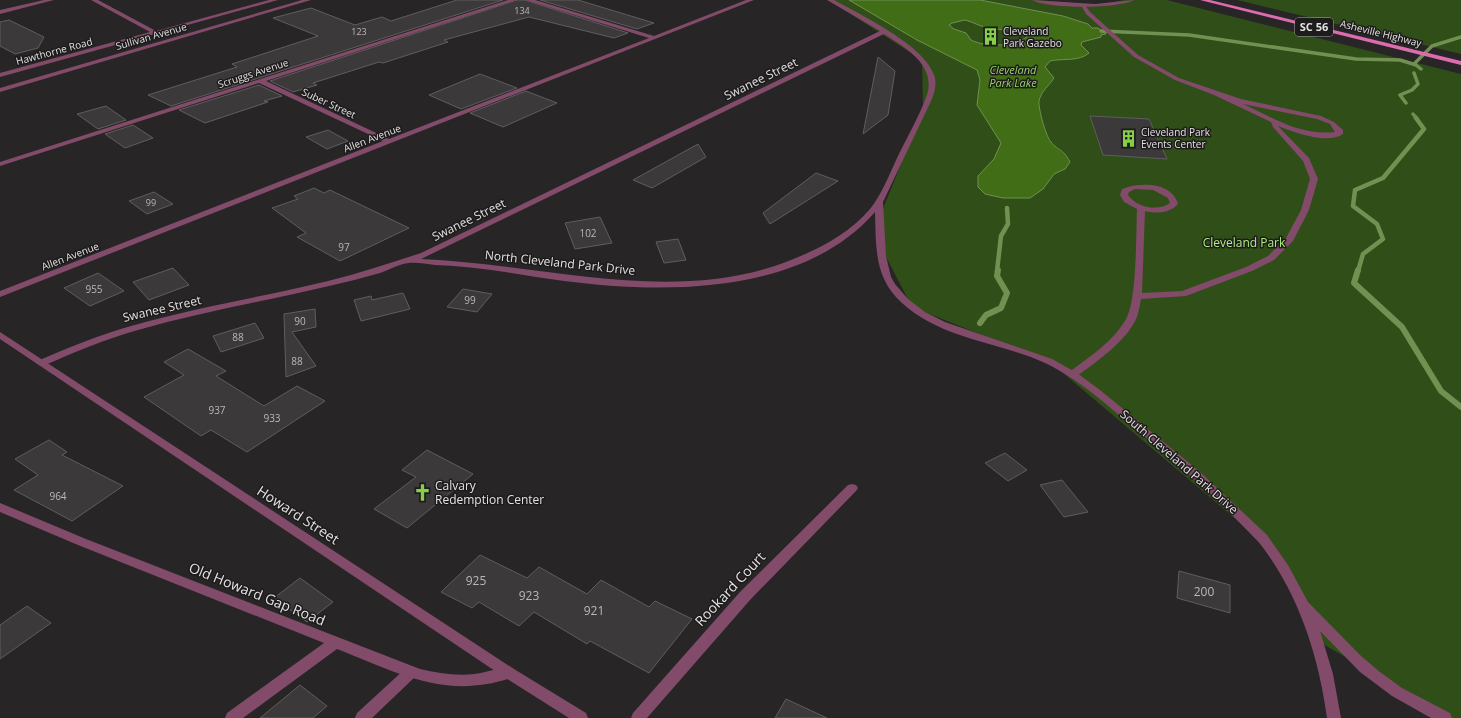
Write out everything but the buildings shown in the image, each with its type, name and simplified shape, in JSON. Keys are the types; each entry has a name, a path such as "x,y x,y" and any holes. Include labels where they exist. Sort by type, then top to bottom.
{"main road":[{"name":"Asheville Highway","path":"1203,0 1461,63"}],"street":[{"path":"0,12 51,0"},
{"path":"94,0 156,32"},
{"name":"Hawthorne Road","path":"0,75 275,0"},
{"name":"Sullivan Avenue","path":"0,90 308,0"},
{"name":"Scruggs Avenue","path":"0,164 512,0"},
{"path":"529,0 655,38"},
{"name":"Allen Avenue","path":"0,294 751,0"},
{"name":"North Cleveland Park Drive","path":"407,261 457,263 607,282 672,283 730,279 776,270 805,259 846,236 871,214 879,202 933,89 933,79 929,69 913,51 830,0"},
{"path":"1035,0 1084,6 1110,4 1131,0"},
{"path":"1084,6 1088,13 1117,37 1136,56 1153,67 1193,86 1216,94 1268,108 1319,117 1332,123 1339,130 1339,134 1326,136 1309,135 1273,121 1216,94"},
{"name":"Swanee Street","path":"41,363 67,350 120,331 368,273 424,255 883,32"},
{"name":"Suber Street","path":"260,81 390,142"},
{"path":"1137,296 1172,296 1183,294 1249,269 1271,258 1290,239 1305,210 1314,179 1306,160 1275,126 1273,121"},
{"path":"1134,187 1152,188 1167,193 1174,200 1172,206 1167,208 1154,210 1142,207 1125,198 1125,191 1134,187"},
{"name":"North Cleveland Park Drive","path":"879,202 882,262 884,273 890,285 912,307 947,326 1050,362 1072,375"},
{"path":"1072,375 1100,354 1123,331 1132,317 1137,296 1142,207"},
{"name":"Howard Street","path":"0,335 509,673 581,718"},
{"name":"South Cleveland Park Drive","path":"1072,375 1107,399 1186,465 1230,504 1270,548 1300,602 1316,640 1326,673 1334,718"},
{"name":"Rookard Court","path":"638,718 745,596 800,538 852,488"},
{"name":"Old Howard Gap Road","path":"0,507 82,542 411,672 440,680 462,682 486,679 509,673"},
{"name":"South Cleveland Park Drive","path":"1300,602 1362,664 1390,687 1445,718"},
{"path":"232,718 336,642"},
{"path":"362,718 411,672"}],"green space":[{"name":"Cleveland Park","path":"829,0 1037,0 1098,5 1124,0 1167,0 1461,74 1461,718 1451,718 1316,640 1270,548 1050,362 912,307 882,249 880,216 923,110 922,60"},
{"path":"1237,0 1461,0 1461,54"}],"water":[{"name":"Cleveland Park Lake","path":"849,0 980,0 1063,16 1088,24 1092,28 1098,28 1106,34 1101,35 1101,37 1082,42 1081,45 1089,53 1085,56 1075,59 1050,61 1045,67 1054,78 1040,97 1040,110 1049,139 1065,154 1070,162 1065,169 1054,174 1043,189 1030,198 1003,198 985,194 978,187 978,176 994,159 1001,143 977,105 980,80 977,70 917,40","holes":["965,20 980,26 1027,31 1029,34 1024,39 1010,44 984,44 971,40 966,33 954,29 949,25"]}],"waterway":[{"path":"1101,31 1189,35 1356,59 1400,60 1416,65 1421,69"},
{"path":"1414,64 1432,46 1461,37"},
{"path":"1406,103 1400,95 1412,90 1418,84 1414,73"},
{"path":"1413,114 1417,119"},
{"path":"1358,271 1363,254 1383,239 1377,224 1353,206 1355,190 1383,178 1424,129 1416,118"},
{"path":"997,271 1001,236 1008,224 1007,208"},
{"path":"980,323 986,315 1001,308 1007,293 997,276 998,270"},
{"path":"1358,270 1354,283 1402,327 1441,391 1461,407"}],"place":[{"name":"Cleveland Park Gazebo","path":"990,37"},
{"name":"Cleveland Park Events Center","path":"1128,138"},
{"name":"Calvary Redemption Center","path":"422,493"}]}
